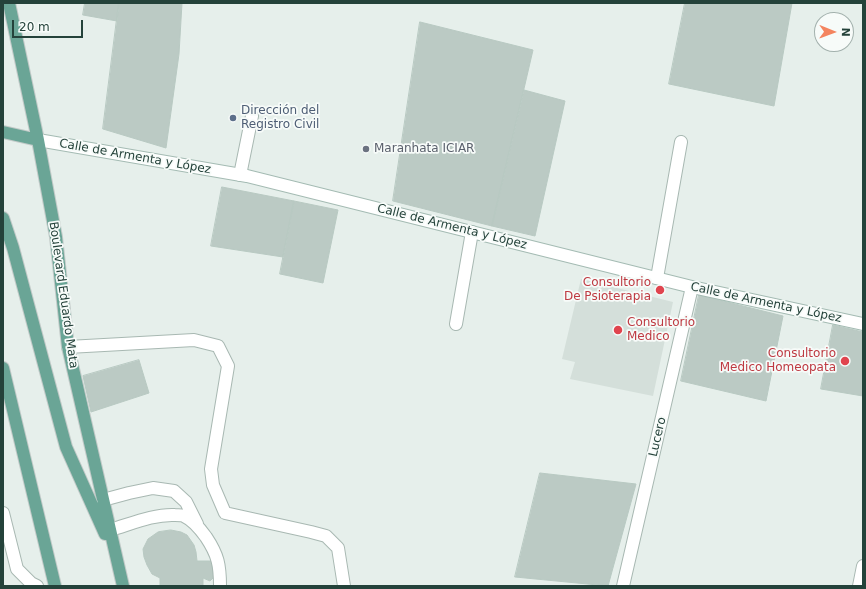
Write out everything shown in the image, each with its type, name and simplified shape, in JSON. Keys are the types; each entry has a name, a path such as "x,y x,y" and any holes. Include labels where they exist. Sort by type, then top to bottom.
{"main road":[{"name":"Boulevard Eduardo Mata","path":"9,3 38,140 56,237 68,347 122,586"},
{"path":"3,132 38,140"},
{"path":"3,218 13,248 66,447 116,559"},
{"path":"3,368 54,586"}],"street":[{"path":"240,175 252,116"},
{"name":"Calle de Armenta y López","path":"38,140 240,175 692,287 863,324"},
{"path":"656,278 681,142"},
{"path":"456,324 472,232"},
{"name":"Lucero","path":"623,586 692,287"},
{"path":"68,347 194,340 218,346 228,366 211,470 213,485 225,513 326,536 338,548 344,586"},
{"path":"103,500 153,488 174,491 186,502 199,527 217,555 220,569 220,586"},
{"path":"3,513 17,569 31,583 37,586"},
{"path":"110,530 141,520 166,515 184,516 199,527"},
{"path":"859,586 863,566"}],"shaded area":[{"name":"Consultorio Medico","path":"581,279 673,302 653,396 570,379 575,362 562,359"}],"building":[{"path":"85,3 119,3 117,21 83,15"},
{"path":"119,3 182,3 179,54 166,148 103,129"},
{"path":"685,3 792,3 774,106 669,84"},
{"path":"420,22 533,50 492,226 393,201"},
{"path":"524,90 565,101 535,236 492,226"},
{"path":"222,187 294,201 283,257 211,246"},
{"path":"294,201 338,210 323,283 280,274"},
{"path":"699,295 783,316 766,401 681,381"},
{"name":"Consultorio Medico Homeopata","path":"833,325 863,332 863,396 821,389"},
{"path":"139,360 149,393 91,412 83,376"},
{"path":"540,473 636,484 608,586 515,577"},
{"path":"171,530 187,535 194,545 197,561 213,561 215,576 210,581 203,578 203,586 160,586 160,578 152,574 144,557 143,549 148,539 158,532"}],"place":[{"name":"Dirección del Registro Civil","path":"233,118"},
{"name":"Maranhata ICIAR","path":"366,149"},
{"name":"Consultorio De Psioterapia","path":"660,290"},
{"name":"Consultorio Medico","path":"618,330"},
{"name":"Consultorio Medico Homeopata","path":"845,361"}]}
